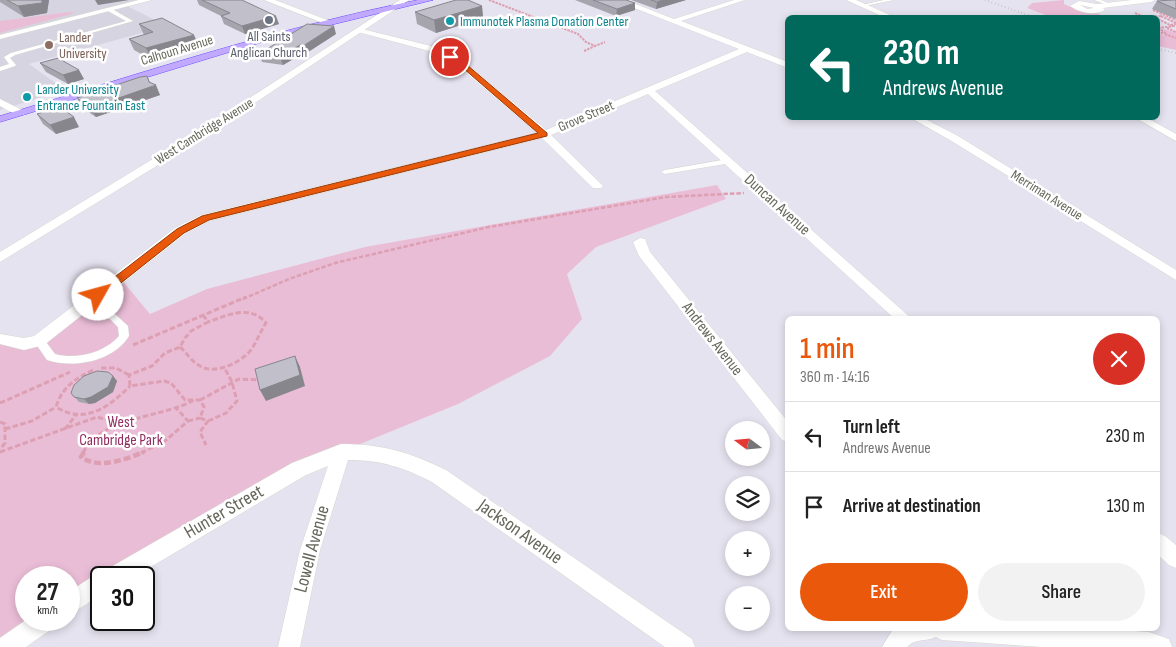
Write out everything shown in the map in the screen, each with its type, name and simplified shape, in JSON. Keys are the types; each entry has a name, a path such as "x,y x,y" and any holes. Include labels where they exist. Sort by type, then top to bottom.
{"main road":[{"name":"Calhoun Avenue","path":"0,119 237,45 326,21 429,0"}],"street":[{"path":"0,37 148,0"},
{"path":"268,0 326,21"},
{"name":"West Cambridge Avenue","path":"0,258 202,133 406,0"},
{"path":"618,0 785,64"},
{"path":"674,21 741,0"},
{"path":"850,0 886,15"},
{"path":"1076,2 1108,4 1123,1 1150,0"},
{"path":"361,30 416,44 450,57 465,66 544,134 597,186"},
{"name":"Grove Street","path":"39,341 180,231 205,218 544,134 747,49"},
{"name":"Duncan Avenue","path":"649,90 902,316"},
{"path":"0,102 20,113"},
{"name":"Merriman Avenue","path":"920,120 954,138 1176,276"},
{"path":"1144,120 1176,138"},
{"name":"Andrews Avenue","path":"640,242 644,254 785,430"},
{"path":"0,340 24,344 39,341"},
{"name":"Hunter Street","path":"132,566 299,469 341,452"},
{"name":"Lowell Avenue","path":"289,647 310,550 341,452"},
{"name":"Jackson Avenue","path":"341,452 369,452 390,456 410,462 439,476 684,647"},
{"path":"1160,545 1176,558"},
{"path":"6,647 29,631"},
{"path":"893,647 902,634 909,631"},
{"path":"974,631 1149,642 1161,647"}],"lane":[{"path":"864,6 892,0"},
{"path":"0,70 13,65 7,57 12,54 130,21 110,10"},
{"path":"665,172 728,161"},
{"path":"39,341 50,356 62,360 76,360 95,355 115,346 124,336 123,326 113,316 87,304"}],"path":[{"path":"488,0 578,34 586,42 595,46"},
{"path":"1156,7 1148,8 1176,20"},
{"path":"1148,11 1155,11"},
{"path":"1140,12 1133,12 1140,15"},
{"path":"1161,16 1167,16"},
{"path":"1161,16 1176,24"},
{"path":"1160,20 1169,20"},
{"path":"1160,20 1174,26 1160,28"},
{"path":"1170,25 1176,24"},
{"path":"1166,27 1176,32"},
{"path":"1160,29 1164,34"},
{"path":"1160,33 1176,38"},
{"path":"584,51 605,42"},
{"path":"132,346 289,279 335,263 489,227 675,196 762,191"},
{"path":"130,374 152,366 165,354 180,347 184,337 193,328 208,322 240,312 251,312 261,316 266,323 249,352 239,360 224,367 212,370 201,367 180,347"},
{"path":"203,315 208,322"},
{"path":"5,429 23,426 42,417 56,407 58,395 65,388 78,378 96,369 110,367 126,371 130,374"},
{"path":"206,445 200,432 208,420 226,413 237,401 232,382 224,367"},
{"path":"0,403 72,372"},
{"path":"130,374 130,386"},
{"path":"56,407 66,413 77,415 90,414 110,405 130,386 164,381 171,383 185,400 200,400 239,379 261,380 268,378"},
{"path":"194,400 185,406 159,411 115,428 89,443 81,457 88,462 115,461 146,450 181,430 188,421 200,418 208,420"},
{"path":"200,400 204,407 200,418"},
{"path":"176,408 188,421"},
{"path":"64,430 77,415"},
{"path":"0,451 97,417 104,416 115,428"},
{"path":"0,422 5,424 5,443 0,451"}],"shaded area":[{"name":"Lander University","path":"0,0 137,0 123,4 167,26 29,64 65,90 0,110"}],"green space":[{"path":"1064,0 1064,4 1068,6 1101,15 1046,15 1027,8 1032,3"},
{"path":"69,12 75,13 0,33 0,21"},
{"path":"1160,28 1176,32 1176,50 1160,46 1160,34 1168,35"},
{"name":"West Cambridge Park","path":"717,185 726,199 596,247 567,274 582,319 550,356 458,404 299,469 123,566 90,566 90,590 80,597 80,566 15,566 15,631 0,647 0,339 24,344 120,278 150,314 207,289 365,247"}],"building":[{"path":"7,0 42,0 42,3 18,6"},
{"path":"202,0 242,0 276,16 242,26 221,16 230,13"},
{"path":"456,0 468,0 482,6 434,20 415,12"},
{"path":"593,0 626,0 635,3 617,9"},
{"path":"1172,0 1176,0 1176,9 1157,1"},
{"path":"162,18 194,35 146,48 129,39 153,32 139,24"},
{"path":"307,24 334,26 303,46 300,45 280,57 259,54"},
{"path":"58,58 79,70 63,75 40,63"},
{"path":"147,76 149,82 156,85 90,108 77,98 140,77"},
{"path":"60,107 74,117 50,125 37,114"},
{"path":"295,356 300,375 260,390 255,369"},
{"path":"97,371 108,372 113,376 108,387 91,397 84,399 74,397 71,393 74,385 84,376"}],"railway":[{"path":"985,0 1028,15"},
{"path":"1160,49 1176,53"}],"place":[{"name":"All Saints Anglican Church","path":"269,20"},
{"name":"Immunotek Plasma Donation Center","path":"450,21"},
{"name":"Lander University","path":"49,45"},
{"name":"Lander University Entrance Fountain East","path":"27,97"}],"route":[{"path":"98,295 180,231 193,223 216,214 544,134 465,66 450,57"}]}
